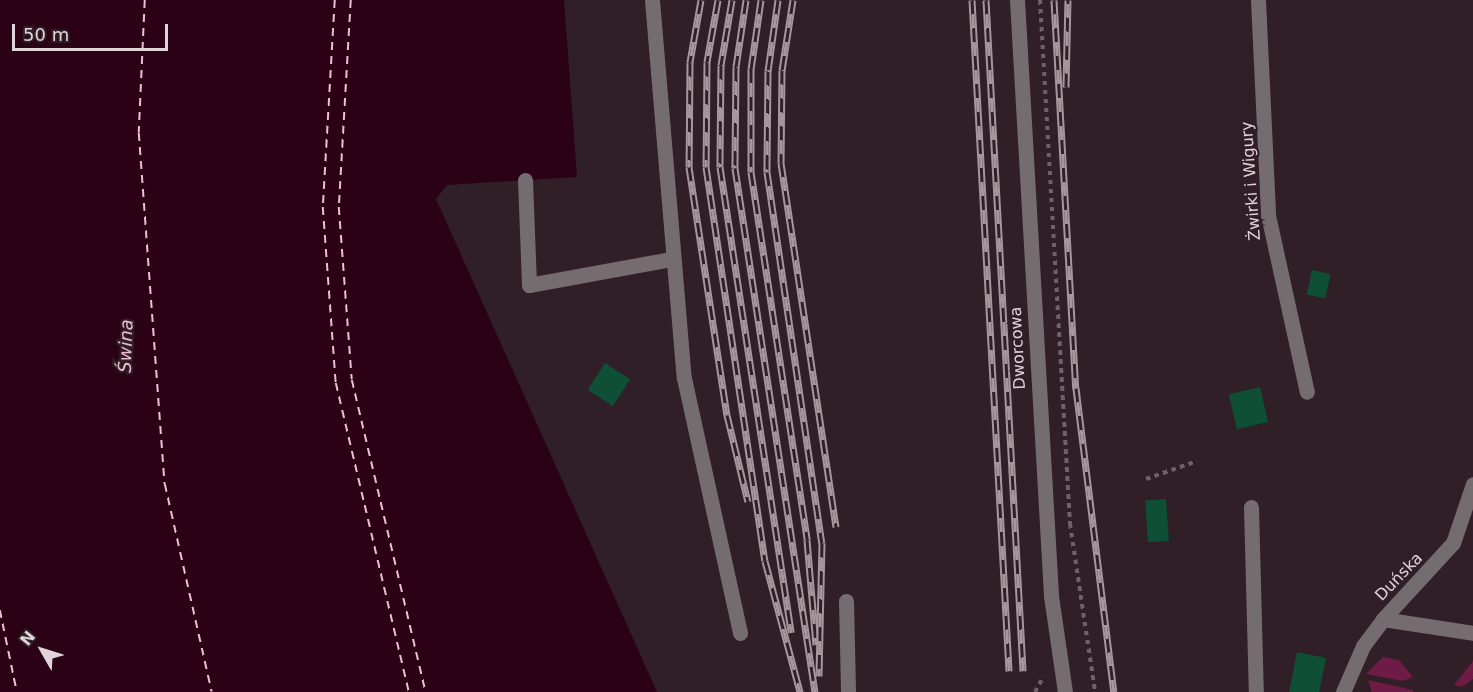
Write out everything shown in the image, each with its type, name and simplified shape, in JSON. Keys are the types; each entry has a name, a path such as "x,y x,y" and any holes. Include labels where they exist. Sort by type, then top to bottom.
{"street":[{"path":"652,0 671,259 684,378 740,633"},
{"name":"Dworcowa","path":"1017,0 1051,596 1065,692"},
{"name":"Żwirki i Wigury","path":"1257,1 1268,215 1307,392"},
{"path":"525,180 529,285 671,259"},
{"name":"Duńska","path":"1343,692 1363,646 1383,619 1453,543 1473,484"},
{"path":"1251,507 1256,692"},
{"path":"846,601 848,692"},
{"path":"1383,619 1473,633"}],"path":[{"path":"1040,0 1070,513 1095,692"},
{"path":"1146,478 1197,461"}],"shaded area":[{"path":"1383,657 1399,660 1413,677 1403,681 1366,674"},
{"path":"1473,661 1473,679 1462,687 1454,685"},
{"path":"1368,680 1413,690 1413,692 1372,692"}],"water":[{"name":"Świna","path":"0,0 564,0 577,177 447,185 436,199 657,692 0,692"}],"building":[{"path":"1312,270 1331,274 1325,298 1307,294"},
{"path":"605,363 630,379 613,406 588,390"},
{"path":"1260,387 1268,422 1237,429 1229,394"},
{"path":"1166,499 1169,541 1148,542 1145,500"},
{"path":"1297,652 1326,658 1319,692 1289,692"}],"ferry route":[{"path":"145,0 139,133 165,484 212,692"},
{"path":"335,0 323,207 336,383 409,692"},
{"path":"351,0 339,207 352,380 426,692"},
{"path":"0,610 17,692"}],"railway":[{"path":"701,0 690,62 689,167 727,415 748,502"},
{"path":"718,0 707,62 706,167 765,561 800,692"},
{"path":"732,0 721,65 720,167 791,633"},
{"path":"746,0 736,67 735,168 815,692"},
{"path":"761,0 751,69 751,172 807,540 816,645"},
{"path":"778,0 768,71 767,172 822,543 819,676"},
{"path":"793,0 782,70 781,163 836,527"},
{"path":"972,0 1009,671"},
{"path":"986,0 1023,671"},
{"path":"1054,0 1076,388 1114,692"},
{"path":"1066,87 1068,0"}]}
